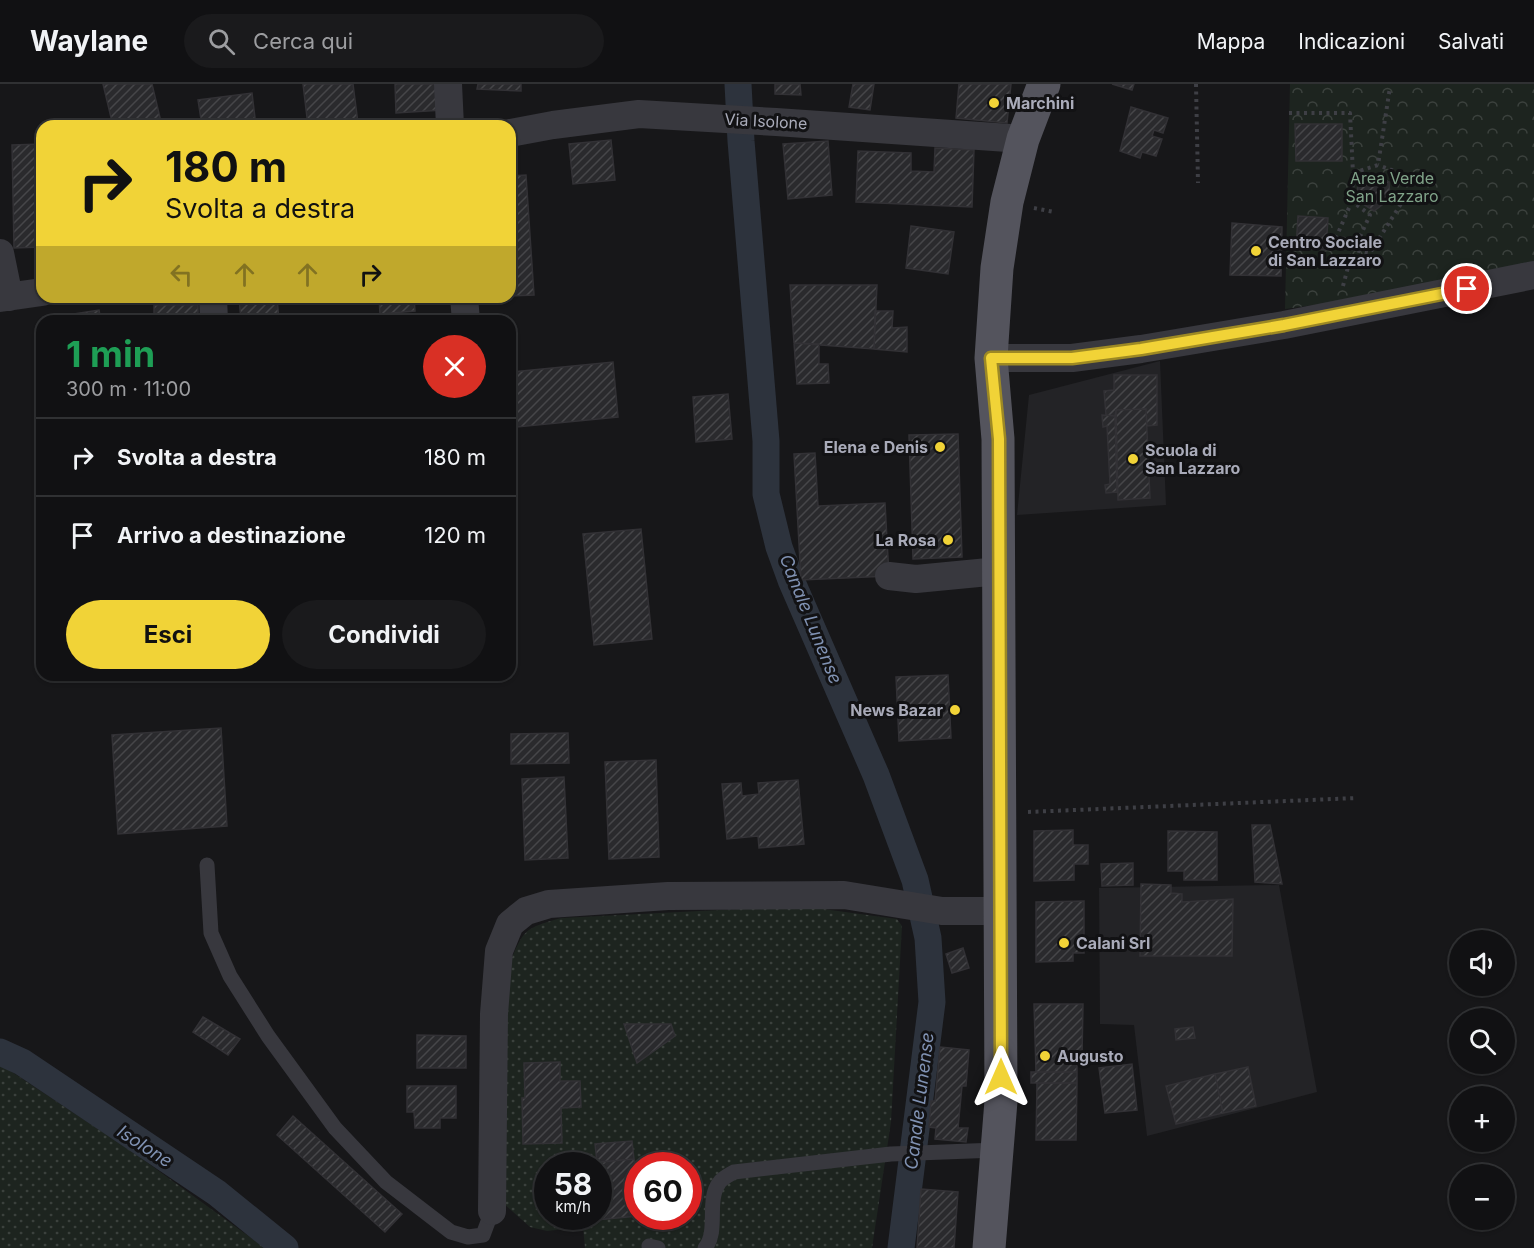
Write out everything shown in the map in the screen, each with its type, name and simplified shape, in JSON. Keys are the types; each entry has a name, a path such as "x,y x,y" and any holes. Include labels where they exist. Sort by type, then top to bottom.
{"main road":[{"path":"988,1248 1001,1101 999,439 991,358 997,268 1007,202 1023,139 1044,84"}],"street":[{"path":"448,84 450,120"},
{"name":"Via Isolone","path":"516,132 639,114 1023,139"},
{"path":"0,253 5,298 36,293"},
{"path":"991,358 1072,358 1141,349 1335,315 1534,275"},
{"path":"889,576 916,579 999,571"},
{"path":"492,1210 494,1014 499,951 510,924 526,911 549,904 669,896 844,895 942,911 1000,911"}],"lane":[{"path":"207,864 211,933 230,976 268,1036 335,1128 386,1182 451,1232 468,1237 483,1235 492,1210"},
{"path":"705,1248 708,1245 711,1228 714,1191 720,1180 734,1172 891,1154 997,1150"}],"path":[{"path":"1196,84 1198,183"},
{"path":"1378,165 1390,87"},
{"path":"1289,113 1350,113 1352,201 1335,240 1354,250 1370,253 1404,199 1403,174 1378,165 1353,173"},
{"path":"1335,315 1354,250 1370,215 1352,201"},
{"path":"1000,813 1356,798"}],"shaded area":[{"path":"1160,361 1166,505 1017,515 1029,395"},
{"path":"1279,885 1317,1092 1147,1136 1134,1025 1100,1024 1099,888"}],"green space":[{"name":"Area Verde San Lazzaro","path":"1290,84 1534,84 1534,265 1357,299 1285,309"},
{"path":"801,906 897,919 902,926 891,1122 872,1248 585,1248 583,1230 612,1230 612,1152 534,1152 534,1228 504,1204 508,967 521,939 538,925 561,918"},
{"path":"0,1064 134,1153 265,1248 0,1248"}],"building":[{"path":"103,84 152,84 161,120 112,120"},
{"path":"303,84 353,84 358,120 307,120"},
{"path":"395,84 442,84 443,110 396,113"},
{"path":"478,84 521,84 521,91 477,89"},
{"path":"775,84 800,84 801,95 775,94"},
{"path":"853,84 874,84 870,110 849,107"},
{"path":"959,84 1011,84 1007,123 956,118"},
{"path":"1112,84 1134,84 1132,90"},
{"path":"252,93 255,120 201,120 198,100"},
{"path":"1131,107 1168,118 1163,133 1154,130 1152,136 1162,139 1156,156 1142,152 1140,158 1120,151"},
{"path":"1295,124 1342,124 1342,161 1296,161"},
{"path":"611,140 615,180 573,184 569,144"},
{"path":"828,141 832,195 788,199 783,144"},
{"path":"36,144 36,247 14,248 12,145"},
{"path":"935,148 974,150 972,207 856,202 858,151 911,153 911,171 934,172"},
{"path":"526,175 534,295 516,296 516,176"},
{"path":"1377,175 1389,182 1390,199 1374,211 1357,200 1358,178"},
{"path":"1298,216 1328,218 1326,250 1296,248"},
{"name":"Centro Sociale di San Lazzaro","path":"1232,223 1282,227 1281,276 1230,275"},
{"path":"911,226 954,232 948,274 906,268"},
{"path":"790,285 877,285 874,349 794,343"},
{"path":"240,303 278,303 278,315 240,315"},
{"path":"379,303 414,303 415,311 380,314"},
{"path":"154,305 198,305 198,315 154,315"},
{"path":"99,310 100,315 66,315"},
{"path":"875,311 893,311 892,328 907,327 907,352 874,349"},
{"path":"794,343 819,344 819,364 828,364 829,383 797,384"},
{"path":"613,362 618,417 517,427 516,372"},
{"path":"1114,375 1157,375 1157,425 1147,426 1146,409 1116,410 1115,416 1106,415 1104,391 1114,390"},
{"path":"728,394 732,439 696,442 693,397"},
{"name":"Scuola di San Lazzaro","path":"1146,409 1150,498 1118,500 1116,410"},
{"path":"1102,415 1115,416 1117,492 1106,493 1105,485 1110,484 1107,426 1103,427"},
{"path":"958,434 962,557 913,559 909,435"},
{"path":"815,453 818,506 885,503 889,576 801,580 794,454"},
{"path":"641,529 652,639 594,645 583,534"},
{"path":"948,675 951,738 899,741 896,677"},
{"path":"221,728 227,826 118,834 112,735"},
{"path":"568,733 569,763 511,764 511,734"},
{"path":"656,760 659,857 609,859 605,762"},
{"path":"564,777 568,858 525,860 522,779"},
{"path":"798,780 804,844 759,848 758,836 727,839 722,784 741,783 742,796 759,794 758,783"},
{"path":"1252,825 1270,825 1282,884 1255,882"},
{"path":"1073,830 1073,845 1088,845 1088,864 1074,864 1074,880 1034,881 1034,831"},
{"path":"1168,831 1217,832 1217,880 1184,880 1184,871 1168,871"},
{"path":"1133,863 1133,885 1102,886 1101,864"},
{"path":"1141,884 1171,885 1171,893 1182,894 1182,902 1233,899 1232,956 1140,956"},
{"path":"1084,901 1084,953 1073,953 1073,961 1036,962 1036,902"},
{"path":"963,948 969,968 952,973 946,954"},
{"path":"1034,1004 1083,1004 1082,1057 1077,1057 1077,1072 1036,1072"},
{"path":"203,1017 240,1039 228,1055 193,1032"},
{"path":"624,1024 671,1024 675,1036 637,1063"},
{"path":"1193,1027 1195,1038 1176,1040 1175,1029"},
{"path":"417,1035 466,1036 466,1068 417,1068"},
{"path":"940,1047 969,1050 966,1086 962,1086 958,1128 968,1128 966,1142 935,1139 936,1128 929,1127 931,1101 935,1101"},
{"path":"560,1062 560,1081 580,1081 581,1107 561,1108 562,1143 523,1144 524,1063"},
{"path":"1132,1064 1137,1110 1105,1113 1099,1068"},
{"path":"1248,1067 1256,1106 1223,1113 1215,1074"},
{"path":"1031,1072 1077,1072 1077,1083 1031,1083"},
{"path":"1215,1074 1223,1113 1176,1124 1166,1086"},
{"path":"1037,1083 1077,1083 1076,1140 1036,1140"},
{"path":"407,1086 456,1086 456,1118 440,1118 440,1128 415,1128 414,1112 407,1112"},
{"path":"293,1116 402,1214 385,1232 277,1135"},
{"path":"632,1141 633,1152 624,1152 624,1160 612,1161 612,1152 596,1152 595,1144"},
{"path":"624,1160 624,1217 612,1218 612,1161"},
{"path":"921,1189 958,1192 954,1248 917,1248"}],"waterway":[{"name":"Canale Lunense","path":"738,84 766,441 766,494 779,547 791,580 876,775 915,880 928,938 932,1002 901,1248"},
{"name":"Isolone","path":"0,1052 22,1062 217,1193 285,1248"}],"place":[{"name":"Marchini","path":"994,103"},
{"name":"Centro Sociale di San Lazzaro","path":"1256,251"},
{"name":"Elena e Denis","path":"940,447"},
{"name":"Scuola di San Lazzaro","path":"1133,459"},
{"name":"La Rosa","path":"948,540"},
{"name":"News Bazar","path":"955,710"},
{"name":"Calani Srl","path":"1064,943"},
{"name":"Augusto","path":"1045,1056"}],"route":[{"path":"1001,1077 999,439 991,358 1072,358 1141,349 1284,325 1467,289"}]}
